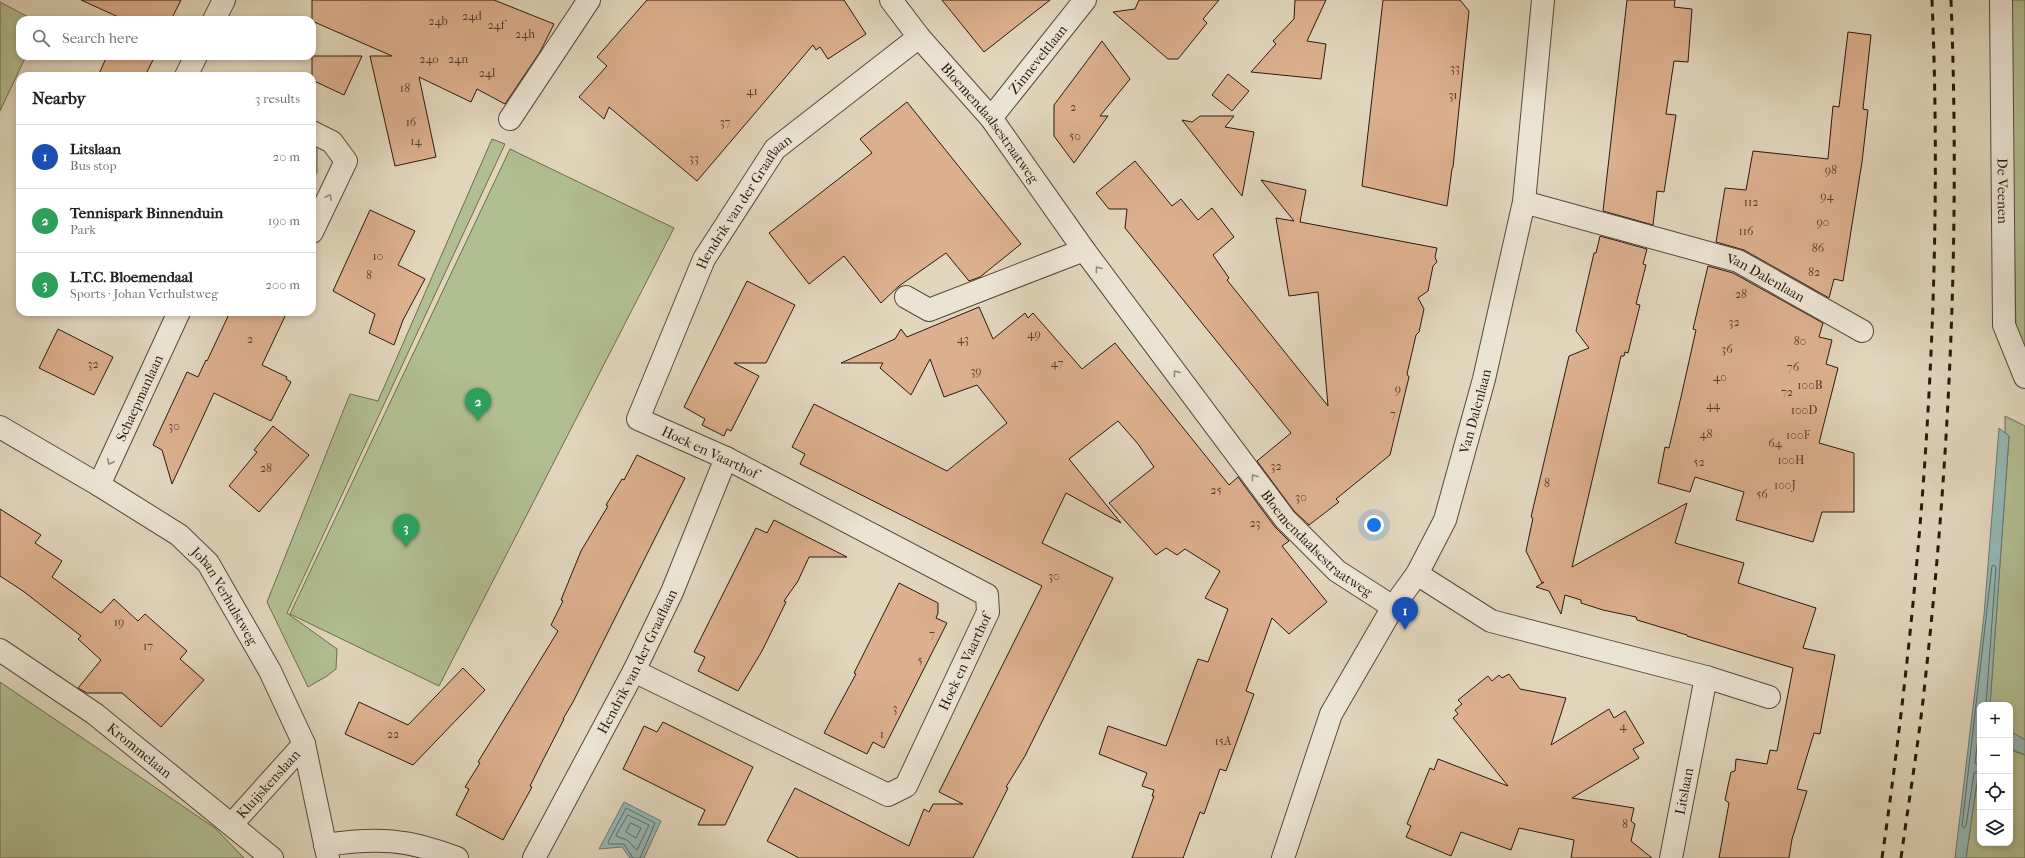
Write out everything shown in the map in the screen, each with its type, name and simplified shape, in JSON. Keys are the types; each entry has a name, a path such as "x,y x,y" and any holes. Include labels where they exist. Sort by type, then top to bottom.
{"street":[{"path":"216,16 224,0"},
{"path":"510,119 589,0"},
{"name":"Bloemendaalsestraatweg","path":"891,0 919,37 990,118 1084,250 1285,519 1337,571 1393,607"},
{"name":"Zinneveltlaan","path":"990,118 1085,0"},
{"name":"Van Dalenlaan","path":"1393,607 1417,574 1445,520 1484,379 1524,202 1543,0"},
{"name":"De Veenen","path":"2001,0 2004,326 2025,378"},
{"name":"Hendrik van der Graaflaan","path":"638,419 704,259 775,149 919,37"},
{"path":"188,72 194,60"},
{"path":"316,134 332,142 346,162 316,224"},
{"name":"Van Dalenlaan","path":"1524,202 1738,261 1862,331"},
{"path":"906,297 929,310 1084,250"},
{"name":"Schaepmanlaan","path":"99,485 177,316"},
{"name":"Hoek en Vaarthof","path":"634,670 888,795 906,786 988,612 987,595 726,458 638,419"},
{"name":"Johan Verhulstweg","path":"0,427 99,485 179,535 208,564 270,671 304,744 327,852"},
{"name":"Hendrik van der Graaflaan","path":"534,858 634,670 672,592 726,458"},
{"path":"1417,574 1491,621 1706,677 1769,697"},
{"path":"1283,858 1331,714 1393,607"},
{"name":"Krommelaan","path":"0,650 95,714 272,858"},
{"name":"Litslaan","path":"1671,858 1706,677"},
{"name":"Kluijskenslaan","path":"232,824 304,744"},
{"path":"327,852 358,840 395,840 442,852 458,858"}],"green space":[{"path":"2010,0 2025,0 2025,352 2016,331"},
{"path":"0,2 26,16 16,16 16,60 24,60 18,72 16,72 16,77 0,111"},
{"path":"492,139 505,144 287,613 337,649 336,669 308,687 267,602 350,394 378,401"},
{"path":"316,144 317,144 316,174"},
{"path":"510,149 674,228 439,686 290,614"},
{"path":"2005,416 2025,426 2025,740 2013,733 2013,702 1990,702 2009,436 2005,433"},
{"path":"0,682 215,828 244,858 0,858"},
{"path":"2013,751 2025,755 2025,858 1966,858 1977,782 1977,846 2013,846"}],"water":[{"path":"1999,428 2009,436 1990,702 1977,702 1977,782 1966,858 1955,858 1984,615"},
{"path":"2013,733 2025,740 2025,755 2013,749"},
{"path":"624,802 661,821 644,858 630,858 622,847 599,849"}],"building":[{"path":"81,0 181,0 173,16 116,16"},
{"path":"312,0 494,0 554,24 540,52 505,104 477,89 471,102 419,77 436,157 395,166 370,56 392,56 316,23 316,16 312,16"},
{"path":"647,0 844,0 866,34 828,59 820,47 816,50 813,45 697,181 609,107 604,119 579,97 607,66 597,57"},
{"path":"942,0 1050,0 984,52"},
{"path":"1139,0 1219,0 1203,19 1207,23 1178,59 1168,59 1113,12 1135,9"},
{"path":"1295,0 1326,0 1307,41 1326,44 1321,79 1251,72 1276,44 1273,41 1294,19"},
{"path":"1383,0 1460,0 1469,11 1453,167 1447,206 1362,186"},
{"path":"1627,0 1675,0 1674,7 1692,9 1688,62 1674,61 1666,114 1676,115 1664,192 1657,191 1653,225 1603,211"},
{"path":"1848,32 1871,35 1863,109 1868,110 1862,162 1843,281 1834,279 1829,298 1744,250 1716,242 1725,188 1746,190 1753,151 1828,159 1833,106 1839,107"},
{"path":"1102,41 1130,79 1100,116 1108,116 1074,163 1054,136 1054,105"},
{"path":"316,56 362,56 344,95 316,82 316,72 312,72 312,60 316,60"},
{"path":"105,60 153,60 147,72 100,72"},
{"path":"1228,74 1249,91 1232,111 1212,95"},
{"path":"907,102 1021,244 980,277 969,281 946,253 899,286 881,303 844,256 809,284 769,233 872,153 860,139"},
{"path":"1200,116 1234,116 1225,127 1254,132 1242,196 1182,120 1192,122"},
{"path":"1135,161 1172,206 1181,199 1198,220 1212,208 1234,237 1213,255 1229,278 1227,280 1328,406 1318,292 1289,296 1276,218 1294,221 1261,180 1306,190 1300,222 1437,248 1435,257 1437,262 1433,266 1428,291 1418,298 1424,309 1419,332 1416,335 1407,374 1409,377 1390,455 1336,499 1339,502 1309,525 1294,511 1257,461 1291,433 1125,228 1127,209 1109,209 1096,193"},
{"path":"370,210 415,231 398,265 425,279 403,320 394,345 369,333 375,314 333,291"},
{"path":"1600,236 1647,249 1643,264 1646,265 1636,304 1640,305 1628,353 1625,352 1624,356 1621,356 1572,567 1687,503 1675,543 1744,563 1738,583 1816,608 1803,648 1835,655 1820,734 1814,733 1797,789 1807,791 1792,839 1789,858 1719,858 1729,803 1725,800 1731,772 1735,771 1736,759 1767,764 1770,750 1777,751 1793,668 1637,620 1636,617 1603,610 1581,603 1581,600 1565,595 1561,614 1549,591 1536,587 1544,582 1542,583 1526,551 1533,518 1531,517 1569,356 1589,348 1576,331 1594,253 1596,253"},
{"path":"1708,266 1733,273 1823,323 1819,337 1832,340 1826,364 1838,368 1819,443 1854,453 1854,512 1822,512 1813,542 1736,520 1744,492 1695,477 1690,492 1658,483 1665,447 1669,448 1681,397 1696,330 1693,329"},
{"path":"747,281 795,305 766,363 734,363 759,376 731,431 727,429 724,436 702,425 705,419 684,407"},
{"path":"979,307 993,339 1025,313 1028,318 1033,313 1082,369 1115,343 1229,485 1238,477 1275,527 1289,541 1282,546 1327,602 1289,634 1272,618 1246,691 1254,694 1226,771 1220,769 1204,814 1200,812 1183,858 1132,858 1154,796 1152,796 1154,790 1142,786 1147,773 1099,754 1108,726 1166,746 1198,659 1208,662 1228,609 1205,598 1220,571 1185,549 1177,555 1166,548 1156,555 1109,503 1154,467 1138,444 1118,421 1069,459 1121,523 1066,493 1042,543 1113,578 1025,756 1006,787 1008,788 973,858 799,858 767,841 795,788 909,846 924,809 929,812 933,804 963,804 939,792 1042,586 800,464 805,454 792,447 814,404 947,471 1007,423 977,385 944,397 930,359 911,395 880,368 883,363 841,363 895,339 901,329 907,337"},
{"path":"228,316 285,316 262,365 287,377 286,379 291,382 271,421 214,393 172,484 162,450 153,445 187,372 198,377 206,360 207,361"},
{"path":"58,329 113,357 94,395 39,368"},
{"path":"273,426 309,455 259,512 229,486 257,452 254,450"},
{"path":"637,455 685,478 573,702 563,719 530,786 532,787 503,840 456,815 469,789 465,787 480,763 478,762 558,631 551,625 563,601 561,600 581,551 608,506 606,505 622,479 624,480"},
{"path":"0,509 41,535 35,543 62,561 52,577 101,613 114,599 138,621 145,614 187,651 180,659 204,680 161,727 122,693 87,693 78,688 101,660 78,639 81,636 23,591 0,576"},
{"path":"774,520 847,557 809,557 798,581 784,601 786,602 762,651 738,691 698,671 705,657 694,652 756,528 767,533"},
{"path":"899,583 938,603 938,613 936,618 947,623 884,748 873,742 867,754 824,733 856,674 854,673"},
{"path":"463,668 485,690 413,765 345,734 359,702 408,725"},
{"path":"1509,674 1520,689 1566,698 1551,745 1609,709 1614,718 1625,711 1644,743 1633,749 1639,758 1572,798 1634,808 1631,821 1635,824 1631,841 1652,858 1571,858 1574,840 1519,828 1511,850 1461,832 1451,856 1406,837 1411,826 1407,824 1430,768 1434,770 1438,759 1508,786 1453,718 1458,714 1455,710 1462,704 1458,700 1488,676 1492,681 1499,675 1502,678"},
{"path":"663,722 753,767 725,825 698,825 705,810 623,769 644,726 657,732"}],"railway":[{"path":"1882,858 1909,644 1927,430 1935,215 1935,108 1932,0"},
{"path":"1901,858 1925,682 1934,597 1947,427 1951,342 1954,171 1951,0"}],"place":[{"name":"Tennispark Binnenduin","path":"478,421"},
{"name":"L.T.C. Bloemendaal","path":"406,547"},
{"name":"Litslaan","path":"1405,630"}]}
